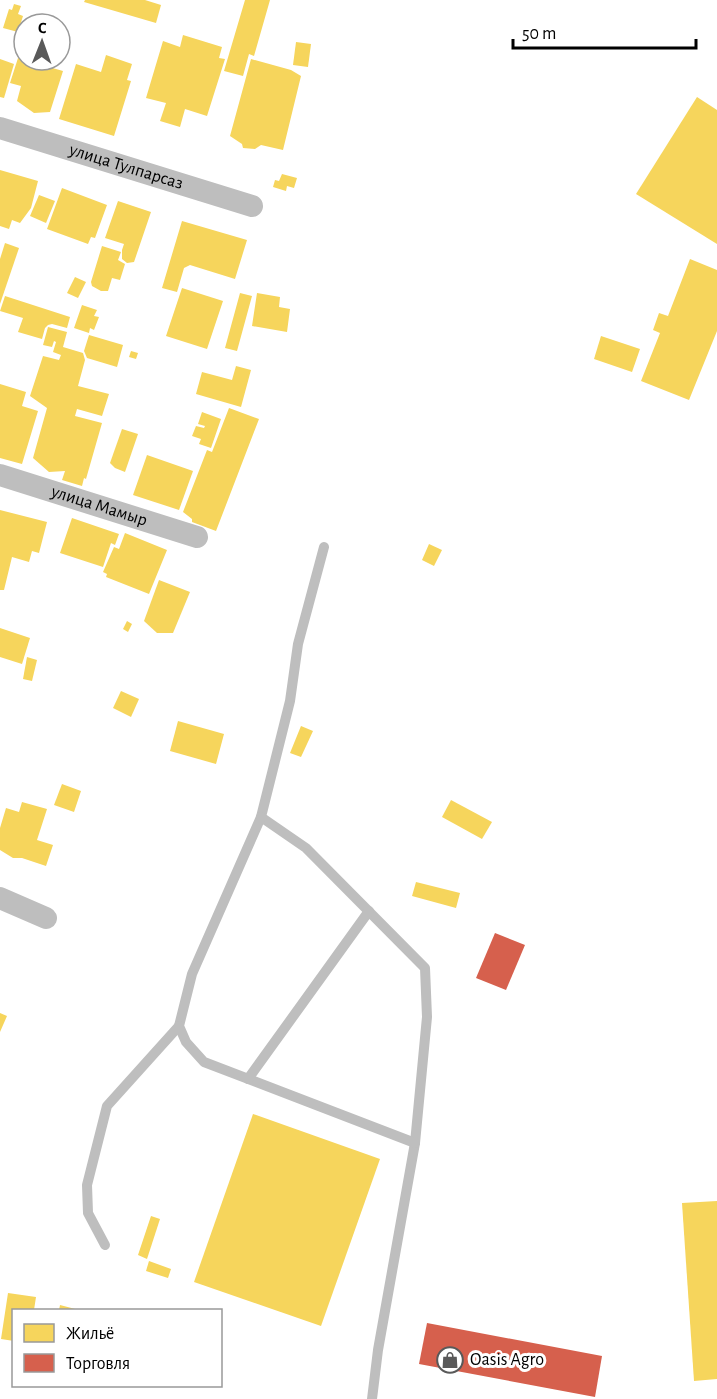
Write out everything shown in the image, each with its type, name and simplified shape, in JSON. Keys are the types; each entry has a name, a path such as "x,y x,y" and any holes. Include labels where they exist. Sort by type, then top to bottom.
{"street":[{"name":"улица Тулпарсаз","path":"0,128 252,206"},
{"name":"улица Мамыр","path":"0,475 197,537"},
{"path":"0,898 46,918"}],"lane":[{"path":"105,1245 88,1213 87,1185 107,1106 179,1026 192,974 261,817 290,700 298,644 324,547"},
{"path":"261,817 306,848 425,968 427,1017 415,1143 378,1350 372,1399"},
{"path":"248,1079 369,911"},
{"path":"179,1026 186,1042 204,1062 415,1143"}],"building: Жильё":[{"path":"85,0 145,0 161,5 156,23 84,2"},
{"path":"245,0 270,0 254,56 249,54 243,76 224,71"},
{"path":"14,4 21,6 19,12 12,12 12,30 3,28 9,9 12,10"},
{"path":"183,35 222,47 219,58 225,59 207,116 185,109 180,127 160,121 166,103 146,98 163,41 180,47"},
{"path":"296,42 311,44 308,67 293,65"},
{"path":"106,55 132,64 127,80 131,81 114,136 59,119 76,64 101,72"},
{"path":"0,59 12,63 12,71 4,98 0,97"},
{"path":"251,59 291,70 301,76 283,150 261,145 255,149 243,148 242,144 230,136"},
{"path":"14,72 63,72 50,112 34,113 17,101 21,86 10,83"},
{"path":"697,97 717,110 717,244 636,194"},
{"path":"0,170 38,181 31,208 20,223 12,220 9,229 0,226"},
{"path":"282,174 297,178 294,188 287,186 286,191 273,187 275,180 279,181"},
{"path":"62,188 107,205 95,238 91,237 88,244 47,229"},
{"path":"39,195 55,201 46,223 30,216"},
{"path":"118,201 151,212 134,262 127,263 122,259 124,244 105,238"},
{"path":"182,221 247,240 235,279 190,265 184,268 177,292 162,288"},
{"path":"5,243 19,248 0,304 0,259"},
{"path":"102,246 121,252 118,260 125,264 120,280 112,278 108,291 101,291 92,286 91,282"},
{"path":"690,259 717,270 717,331 689,400 641,381 660,333 653,330 659,313 668,316"},
{"path":"75,277 86,282 78,298 67,293"},
{"path":"182,288 223,301 207,349 166,336"},
{"path":"240,293 252,296 237,351 225,348"},
{"path":"257,293 280,297 279,307 290,309 287,332 252,326"},
{"path":"5,296 70,317 67,328 48,325 42,339 18,332 23,318 0,311"},
{"path":"82,305 97,310 94,316 99,317 94,330 90,328 89,333 74,328"},
{"path":"48,327 67,332 63,347 83,353 85,360 78,386 109,394 102,416 77,409 75,416 102,423 82,486 62,480 65,471 49,472 33,458 47,408 30,396 43,356 59,360 61,355 53,352 56,342 54,341 52,347 43,345"},
{"path":"89,335 123,345 117,367 87,358 84,351"},
{"path":"601,336 640,349 632,372 594,359"},
{"path":"131,351 138,353 136,359 129,357"},
{"path":"236,366 251,370 241,407 196,394 202,372 232,380"},
{"path":"0,384 26,392 22,406 38,411 22,464 0,458"},
{"path":"229,408 259,419 216,531 192,522 192,519 183,512 207,450 212,452"},
{"path":"202,412 221,419 211,448 199,444 201,439 192,436 196,426 204,428 205,426 198,424"},
{"path":"122,429 138,434 125,472 110,463"},
{"path":"147,455 193,471 179,510 133,495"},
{"path":"0,510 47,522 39,553 32,551 29,562 12,557 4,590 0,590"},
{"path":"72,518 119,534 115,545 111,543 103,567 60,553"},
{"path":"125,533 167,550 149,594 106,577 107,574 103,572 114,547 119,549"},
{"path":"429,544 442,550 434,566 422,560"},
{"path":"159,580 190,592 173,633 157,633 144,621"},
{"path":"127,621 132,624 128,632 123,629"},
{"path":"0,628 30,638 22,664 0,657"},
{"path":"27,657 37,660 32,681 23,679"},
{"path":"121,691 139,699 131,717 113,708"},
{"path":"178,721 224,734 216,764 170,751"},
{"path":"301,726 313,731 301,757 290,753"},
{"path":"62,784 81,791 74,812 54,805"},
{"path":"451,800 492,822 482,839 442,817"},
{"path":"22,802 47,809 37,840 53,845 46,866 22,858 13,858 0,850 0,828 6,808 19,812"},
{"path":"416,882 460,893 456,908 412,896"},
{"path":"0,1013 7,1016 0,1032"},
{"path":"253,1114 380,1159 321,1326 194,1282"},
{"path":"717,1201 717,1379 694,1381 682,1203"},
{"path":"151,1216 160,1219 147,1259 138,1255"},
{"path":"149,1261 171,1269 168,1278 146,1271"},
{"path":"8,1293 36,1297 34,1309 12,1309 12,1341 1,1339"},
{"path":"60,1305 75,1309 59,1309"}],"building: Торговля":[{"path":"495,933 525,945 506,990 476,978"},
{"path":"427,1323 602,1356 595,1397 419,1364"}],"place":[{"name":"Oasis Agro","path":"450,1360"}]}
